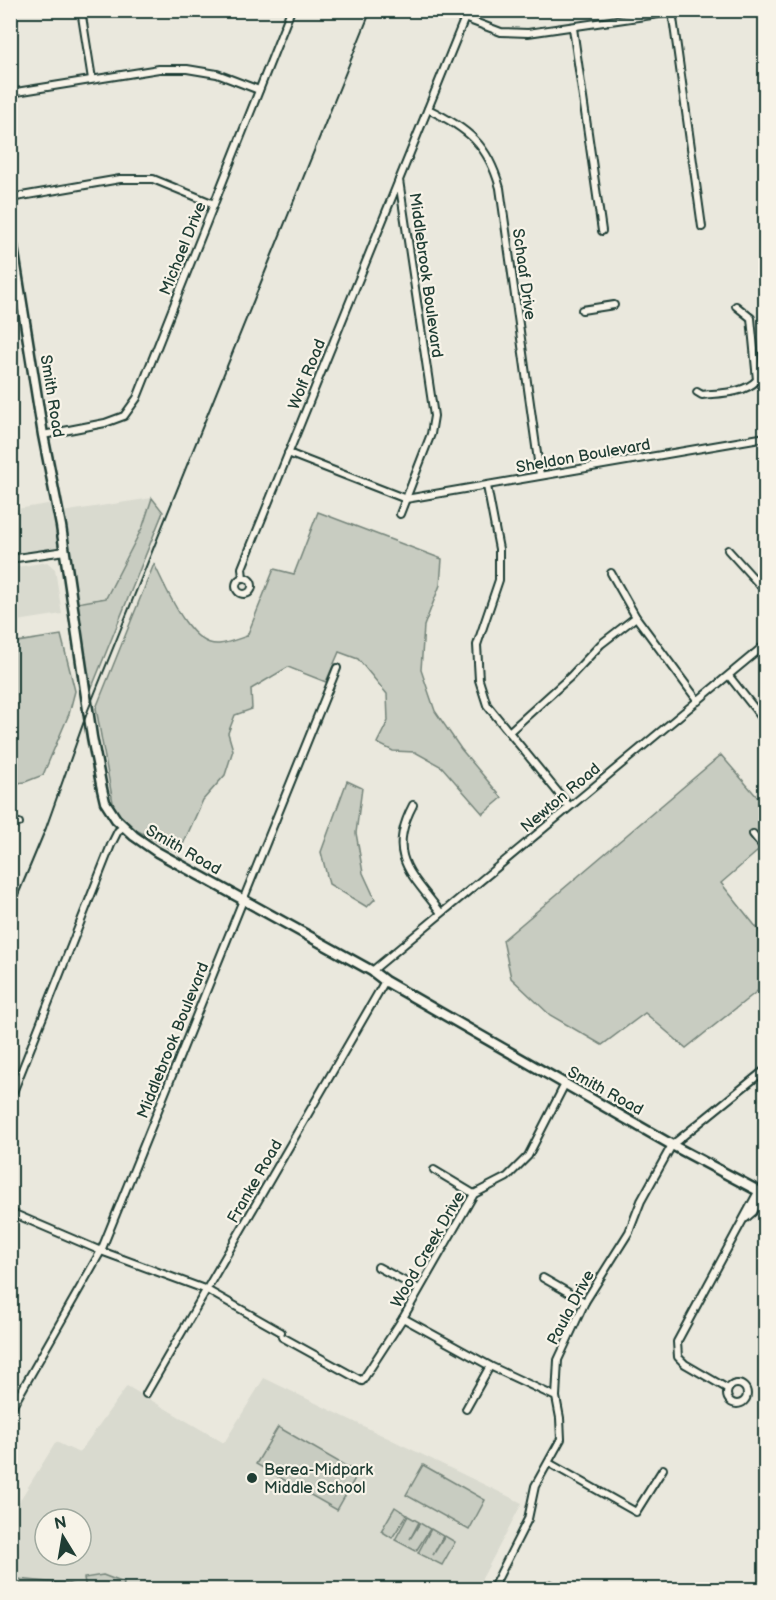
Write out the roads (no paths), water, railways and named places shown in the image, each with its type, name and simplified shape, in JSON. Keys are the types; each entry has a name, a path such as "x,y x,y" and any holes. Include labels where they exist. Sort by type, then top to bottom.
{"main road":[{"name":"Smith Road","path":"10,228 43,435 65,551 92,736 102,789 109,810 123,827 157,852 372,971 385,981 762,1194"}],"street":[{"path":"81,10 92,79"},
{"name":"Michael Drive","path":"43,435 105,423 124,416 137,398 291,10"},
{"name":"Middlebrook Boulevard","path":"400,514 431,434 434,416 399,180 468,10"},
{"path":"464,18 501,32 528,33 686,10"},
{"path":"673,12 702,227"},
{"path":"573,28 602,231"},
{"path":"10,93 159,69 187,69 217,74 259,90"},
{"name":"Schaaf Drive","path":"428,109 462,127 484,150 495,171 500,188 540,475"},
{"path":"10,198 120,179 153,179 214,204"},
{"name":"Wolf Road","path":"243,578 242,568 399,180"},
{"path":"582,310 614,304"},
{"path":"697,392 702,396 734,391 751,387 757,381 751,318 736,306"},
{"name":"Sheldon Boulevard","path":"405,499 765,437"},
{"path":"288,453 405,499"},
{"path":"487,486 499,549 499,580 477,645 479,680 488,705 570,806"},
{"path":"728,550 765,592"},
{"path":"10,559 65,551"},
{"path":"611,573 636,617 698,701"},
{"path":"509,732 570,677 601,644 636,617"},
{"name":"Newton Road","path":"372,971 765,644"},
{"name":"Middlebrook Boulevard","path":"10,1411 101,1251 337,668"},
{"path":"729,676 765,723"},
{"path":"413,805 403,824 401,846 404,865 441,914"},
{"path":"10,824 19,823"},
{"path":"10,1100 111,845 118,831 123,827"},
{"path":"753,834 765,850"},
{"name":"Franke Road","path":"146,1394 385,981"},
{"path":"672,1145 765,1069"},
{"name":"Wood Creek Drive","path":"207,1290 362,1381 403,1318 474,1194 507,1177 528,1156 566,1084"},
{"name":"Paula Drive","path":"492,1590 528,1519 535,1486 561,1439 556,1397 558,1360 585,1302 628,1232 641,1201 672,1145"},
{"path":"434,1170 474,1194"},
{"path":"728,1389 685,1364 678,1357 677,1342 745,1219 762,1194"},
{"path":"10,1212 101,1251 207,1290"},
{"path":"378,1267 419,1289"},
{"path":"543,1278 585,1302"},
{"path":"403,1318 490,1366 556,1397"},
{"path":"466,1409 490,1366"},
{"path":"549,1463 636,1512 663,1469"}],"railway":[{"path":"10,914 46,828 88,710 371,10"}],"place":[{"name":"Berea-Midpark Middle School","path":"252,1478"}]}
